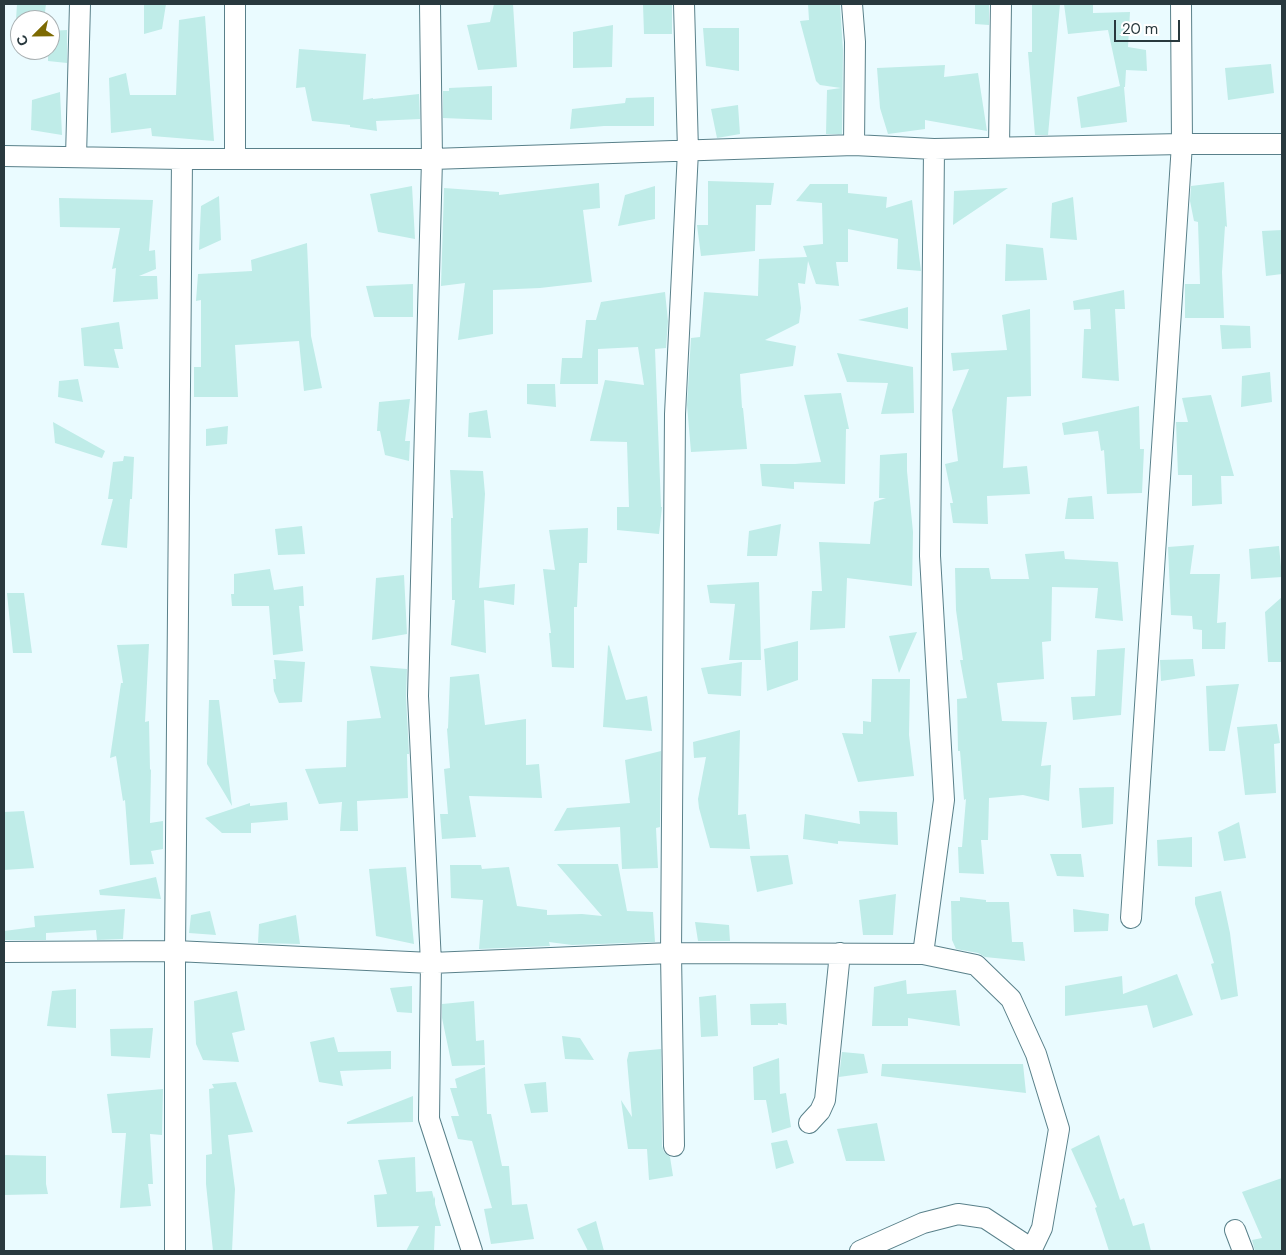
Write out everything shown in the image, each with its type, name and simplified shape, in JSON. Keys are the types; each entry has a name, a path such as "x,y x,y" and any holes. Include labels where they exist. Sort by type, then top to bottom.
{"street":[{"path":"76,157 80,4"},
{"path":"235,4 235,159"},
{"path":"430,4 432,159 418,696 431,963 429,1119 472,1251"},
{"path":"674,1146 671,953 675,414 688,152 684,4"},
{"path":"852,4 855,42 854,145"},
{"path":"999,147 1002,4"},
{"path":"1131,918 1182,144 1181,4"},
{"path":"4,156 182,159 432,159 854,145 934,149 1282,144"},
{"path":"923,954 944,800 930,556 934,149"},
{"path":"175,1251 175,951 182,159"},
{"path":"4,952 175,951 431,963 671,953 923,954 976,965 1011,999 1036,1054 1059,1129 1042,1228 1032,1250 985,1218 958,1214 923,1223 860,1251"},
{"path":"808,1123 820,1111 825,1100 840,953"},
{"path":"1235,1230 1243,1251"}],"building":[{"path":"17,4 46,4 45,10 17,10"},
{"path":"144,4 166,4 162,29 144,34"},
{"path":"494,4 513,4 517,67 478,70 467,25 490,22"},
{"path":"643,4 672,4 672,34 644,34"},
{"path":"808,4 840,4 843,50 842,134 826,134 827,90 841,88 820,85 816,81 800,21 809,20"},
{"path":"975,4 989,4 989,25 975,24"},
{"path":"1032,4 1060,4 1048,135 1035,135 1028,52 1032,52"},
{"path":"1064,4 1093,4 1093,13 1130,12 1128,47 1146,50 1147,71 1126,70 1124,87 1127,122 1081,128 1077,97 1120,86 1108,30 1068,34"},
{"path":"205,16 214,141 152,136 151,128 111,133 109,78 126,73 130,95 176,95 179,20"},
{"path":"613,25 612,67 573,68 573,32"},
{"path":"703,28 739,28 739,71 706,66"},
{"path":"60,30 67,30 67,63 48,61 60,60"},
{"path":"299,49 366,54 363,100 419,94 420,119 376,121 377,131 350,127 350,125 312,121 305,87 296,88"},
{"path":"1271,64 1274,93 1228,100 1225,68"},
{"path":"945,65 944,77 978,73 987,131 925,120 925,129 888,134 880,108 877,68"},
{"path":"492,86 492,120 443,118 443,91 449,91 449,88"},
{"path":"60,92 62,135 31,130 32,100"},
{"path":"654,97 654,126 604,126 570,129 572,109 625,103 626,98"},
{"path":"738,105 740,134 717,138 711,109"},
{"path":"708,181 774,183 771,205 756,205 755,251 701,256 697,225 708,225"},
{"path":"1224,182 1227,227 1225,226 1222,272 1224,318 1185,318 1185,284 1200,284 1198,222 1194,221 1190,201 1191,186"},
{"path":"599,183 600,208 583,210 592,282 540,288 493,290 493,334 458,340 465,283 441,286 444,188 499,192 499,195"},
{"path":"810,184 848,184 848,193 887,197 886,208 912,200 921,271 897,269 898,239 848,229 848,262 836,262 839,286 816,284 808,261 805,284 798,283 801,308 799,323 765,340 796,346 793,366 740,374 747,449 691,452 687,405 691,338 700,337 704,292 758,296 759,259 807,257 803,246 823,244 822,203 796,201"},
{"path":"412,186 415,239 378,232 370,194"},
{"path":"655,186 655,219 618,226 625,195"},
{"path":"1008,188 953,225 954,191"},
{"path":"219,196 221,240 199,250 201,206"},
{"path":"1073,197 1077,240 1050,238 1052,203"},
{"path":"59,198 153,200 149,251 155,250 156,269 139,276 157,276 158,299 113,302 116,268 112,269 120,228 60,227"},
{"path":"1282,230 1282,274 1266,276 1262,231"},
{"path":"307,243 311,336 322,388 304,391 299,341 235,345 238,397 194,397 194,367 201,367 201,300 196,301 198,274 252,271 251,260"},
{"path":"1006,244 1043,248 1047,280 1005,281"},
{"path":"413,284 413,317 374,317 366,286"},
{"path":"1124,290 1125,309 1115,309 1119,381 1082,378 1084,329 1091,329 1090,309 1074,310 1073,301"},
{"path":"665,292 668,321 666,348 655,349 662,507 659,534 617,530 617,507 629,507 627,442 590,441 605,380 644,385 638,347 598,349 598,384 560,384 562,358 582,358 586,320 596,320 601,302"},
{"path":"908,307 908,329 858,320"},
{"path":"1030,309 1031,396 1007,397 1003,468 1027,466 1030,494 987,496 988,524 953,523 950,503 953,503 945,464 958,461 952,410 969,369 953,371 951,353 1007,350 1002,315"},
{"path":"119,322 123,349 114,349 119,368 84,366 81,328"},
{"path":"1220,325 1250,326 1251,348 1222,349"},
{"path":"837,353 913,367 914,413 881,414 888,383 847,382"},
{"path":"1270,372 1272,402 1241,407 1242,376"},
{"path":"78,379 83,402 58,397 59,381"},
{"path":"527,384 555,384 556,407 527,404"},
{"path":"841,393 849,429 846,429 845,484 794,482 794,489 762,486 760,464 821,462 804,395"},
{"path":"1211,395 1234,476 1221,476 1222,504 1192,506 1192,475 1178,475 1176,422 1188,422 1182,398"},
{"path":"410,399 405,441 410,441 409,461 385,455 380,431 377,431 379,402"},
{"path":"1139,406 1140,449 1144,449 1142,493 1107,494 1104,450 1101,451 1098,431 1064,435 1062,423"},
{"path":"487,410 491,438 468,437 469,413"},
{"path":"53,422 105,451 102,458 55,443"},
{"path":"228,426 227,444 206,446 206,429"},
{"path":"907,453 913,532 912,586 847,578 845,628 810,630 812,591 822,591 819,542 870,544 874,502 886,498 879,498 880,455"},
{"path":"124,456 134,457 127,548 101,545 113,499 108,499 113,462 123,461"},
{"path":"450,470 483,471 485,494 479,588 515,584 514,605 484,600 486,653 451,645 455,600 452,600 451,518 453,518"},
{"path":"1092,496 1094,519 1065,519 1068,498"},
{"path":"781,524 777,556 747,556 749,531"},
{"path":"302,526 305,554 278,555 275,529"},
{"path":"588,528 587,563 579,563 577,607 574,607 574,668 552,667 549,633 551,633 543,569 555,570 549,530"},
{"path":"1194,545 1190,574 1220,574 1217,623 1226,622 1225,649 1202,649 1202,630 1193,629 1192,616 1171,615 1168,547"},
{"path":"1279,546 1282,577 1251,579 1249,549"},
{"path":"1064,551 1065,559 1118,562 1123,621 1095,618 1098,588 1052,587 1051,641 1042,642 1044,679 997,683 1002,721 1047,722 1041,766 1051,765 1049,801 1023,795 989,798 988,840 981,840 984,874 959,873 958,847 962,847 966,799 964,800 960,751 958,751 957,699 967,698 960,660 963,660 956,610 955,568 989,568 991,579 1029,579 1025,554"},
{"path":"270,569 274,590 303,586 304,606 299,606 303,651 273,655 269,606 232,606 231,594 234,594 234,574"},
{"path":"404,575 407,634 372,640 376,578"},
{"path":"759,582 761,660 729,660 735,604 710,603 707,585"},
{"path":"7,593 24,593 32,653 13,653"},
{"path":"1282,597 1282,662 1268,662 1265,612"},
{"path":"917,632 899,673 889,636"},
{"path":"798,641 798,680 767,691 764,649"},
{"path":"149,644 145,722 149,721 151,769 150,823 163,821 163,849 151,851 154,864 130,865 125,800 123,801 116,756 110,758 121,683 123,683 117,645"},
{"path":"609,645 626,700 647,696 652,731 603,727"},
{"path":"1125,648 1121,715 1073,720 1071,697 1095,696 1097,650"},
{"path":"1193,659 1195,676 1161,681 1160,660"},
{"path":"274,660 305,662 302,702 279,703 274,691 273,679 276,679"},
{"path":"742,662 741,696 708,694 701,668"},
{"path":"370,666 407,669 408,798 357,801 358,831 340,831 342,802 319,804 305,769 346,767 347,721 381,718"},
{"path":"479,674 485,725 526,719 526,765 539,764 542,798 469,796 476,837 442,839 440,814 448,814 444,769 450,768 447,729 450,677"},
{"path":"872,679 910,679 909,735 914,776 858,782 842,733 863,734 863,721 871,722"},
{"path":"1239,684 1225,751 1209,751 1206,686"},
{"path":"209,700 219,700 232,806 207,764"},
{"path":"1277,724 1280,743 1274,744 1276,793 1245,795 1237,727"},
{"path":"740,730 738,815 746,814 750,849 710,848 698,799 706,757 694,758 693,742"},
{"path":"661,751 660,827 656,828 658,868 622,869 620,827 554,831 567,808 630,803 625,760"},
{"path":"1114,787 1113,824 1082,828 1079,788"},
{"path":"287,802 288,820 251,823 251,833 222,833 205,818 250,803 250,806"},
{"path":"24,811 34,868 4,870 4,812"},
{"path":"859,811 897,812 898,845 838,841 838,844 803,839 805,814 860,824"},
{"path":"1239,822 1246,858 1224,861 1218,832"},
{"path":"1192,837 1192,867 1158,866 1157,840"},
{"path":"1050,854 1081,854 1084,877 1057,876"},
{"path":"788,855 793,884 757,892 750,856"},
{"path":"557,864 618,864 627,911 653,912 655,942 572,945 549,942 550,946 479,949 483,900 451,898 450,865 481,865 482,869 509,867 517,906 547,910 547,915 582,914 602,916"},
{"path":"406,867 414,944 376,936 369,869"},
{"path":"156,877 161,899 100,895 99,890"},
{"path":"1221,891 1230,933 1238,996 1221,1000 1211,964 1214,963 1195,904 1195,897"},
{"path":"896,894 893,935 863,935 859,900"},
{"path":"960,897 986,900 986,902 1009,902 1012,942 1023,942 1025,961 985,957 978,953 956,949 952,940 951,901 960,901"},
{"path":"125,909 123,939 97,940 96,930 46,933 46,940 4,940 4,931 35,927 34,916"},
{"path":"1073,909 1109,914 1108,931 1074,932"},
{"path":"210,911 216,935 189,933 191,915"},
{"path":"296,915 300,944 258,943 259,924"},
{"path":"695,922 729,925 730,941 698,941"},
{"path":"1177,974 1193,1015 1153,1028 1147,1005 1065,1016 1065,986 1122,976 1123,994"},
{"path":"906,980 907,994 956,990 960,1026 908,1018 908,1026 872,1026 874,987"},
{"path":"412,986 412,1013 397,1012 390,988"},
{"path":"76,989 76,1028 47,1026 52,991"},
{"path":"237,991 245,1030 232,1033 239,1062 203,1060 196,1044 194,1001"},
{"path":"716,995 718,1036 701,1037 699,997"},
{"path":"474,1001 476,1041 484,1040 485,1065 452,1066 442,1018 442,1004"},
{"path":"786,1003 787,1025 778,1023 778,1025 751,1025 750,1004"},
{"path":"153,1028 150,1058 111,1056 110,1029"},
{"path":"562,1036 580,1038 594,1060 565,1059"},
{"path":"334,1037 338,1052 391,1051 391,1069 340,1071 343,1086 319,1082 310,1042"},
{"path":"661,1049 662,1146 664,1152 670,1157 673,1176 649,1180 647,1149 628,1149 621,1100 632,1117 627,1060 629,1052"},
{"path":"842,1052 864,1054 868,1073 839,1077"},
{"path":"779,1058 780,1094 786,1093 791,1127 772,1133 766,1100 754,1100 753,1067"},
{"path":"882,1064 1023,1064 1026,1093 881,1076"},
{"path":"485,1067 487,1114 491,1114 502,1166 509,1166 512,1205 527,1204 534,1239 491,1244 484,1209 492,1208 472,1141 458,1139 451,1116 459,1116 450,1088 457,1088 455,1079"},
{"path":"236,1082 253,1132 228,1135 235,1189 232,1251 213,1251 206,1184 206,1155 212,1154 209,1089 214,1088 212,1084"},
{"path":"546,1082 548,1112 531,1113 524,1084"},
{"path":"163,1089 162,1135 150,1134 153,1184 148,1184 151,1206 120,1208 126,1133 112,1133 107,1094"},
{"path":"413,1096 413,1122 347,1124 347,1122"},
{"path":"877,1123 885,1161 846,1161 837,1129"},
{"path":"1099,1135 1120,1200 1124,1198 1133,1226 1144,1223 1151,1251 1109,1251 1095,1208 1097,1207 1071,1149"},
{"path":"787,1140 794,1163 776,1169 771,1143"},
{"path":"4,1155 46,1156 48,1194 4,1195"},
{"path":"415,1157 416,1192 432,1191 434,1199 435,1196 435,1204 441,1226 435,1226 434,1251 406,1251 419,1226 377,1227 374,1195 387,1194 378,1160"},
{"path":"1282,1178 1282,1251 1255,1251 1252,1240 1262,1238 1242,1192"},
{"path":"596,1221 604,1251 588,1251 577,1229"}]}
